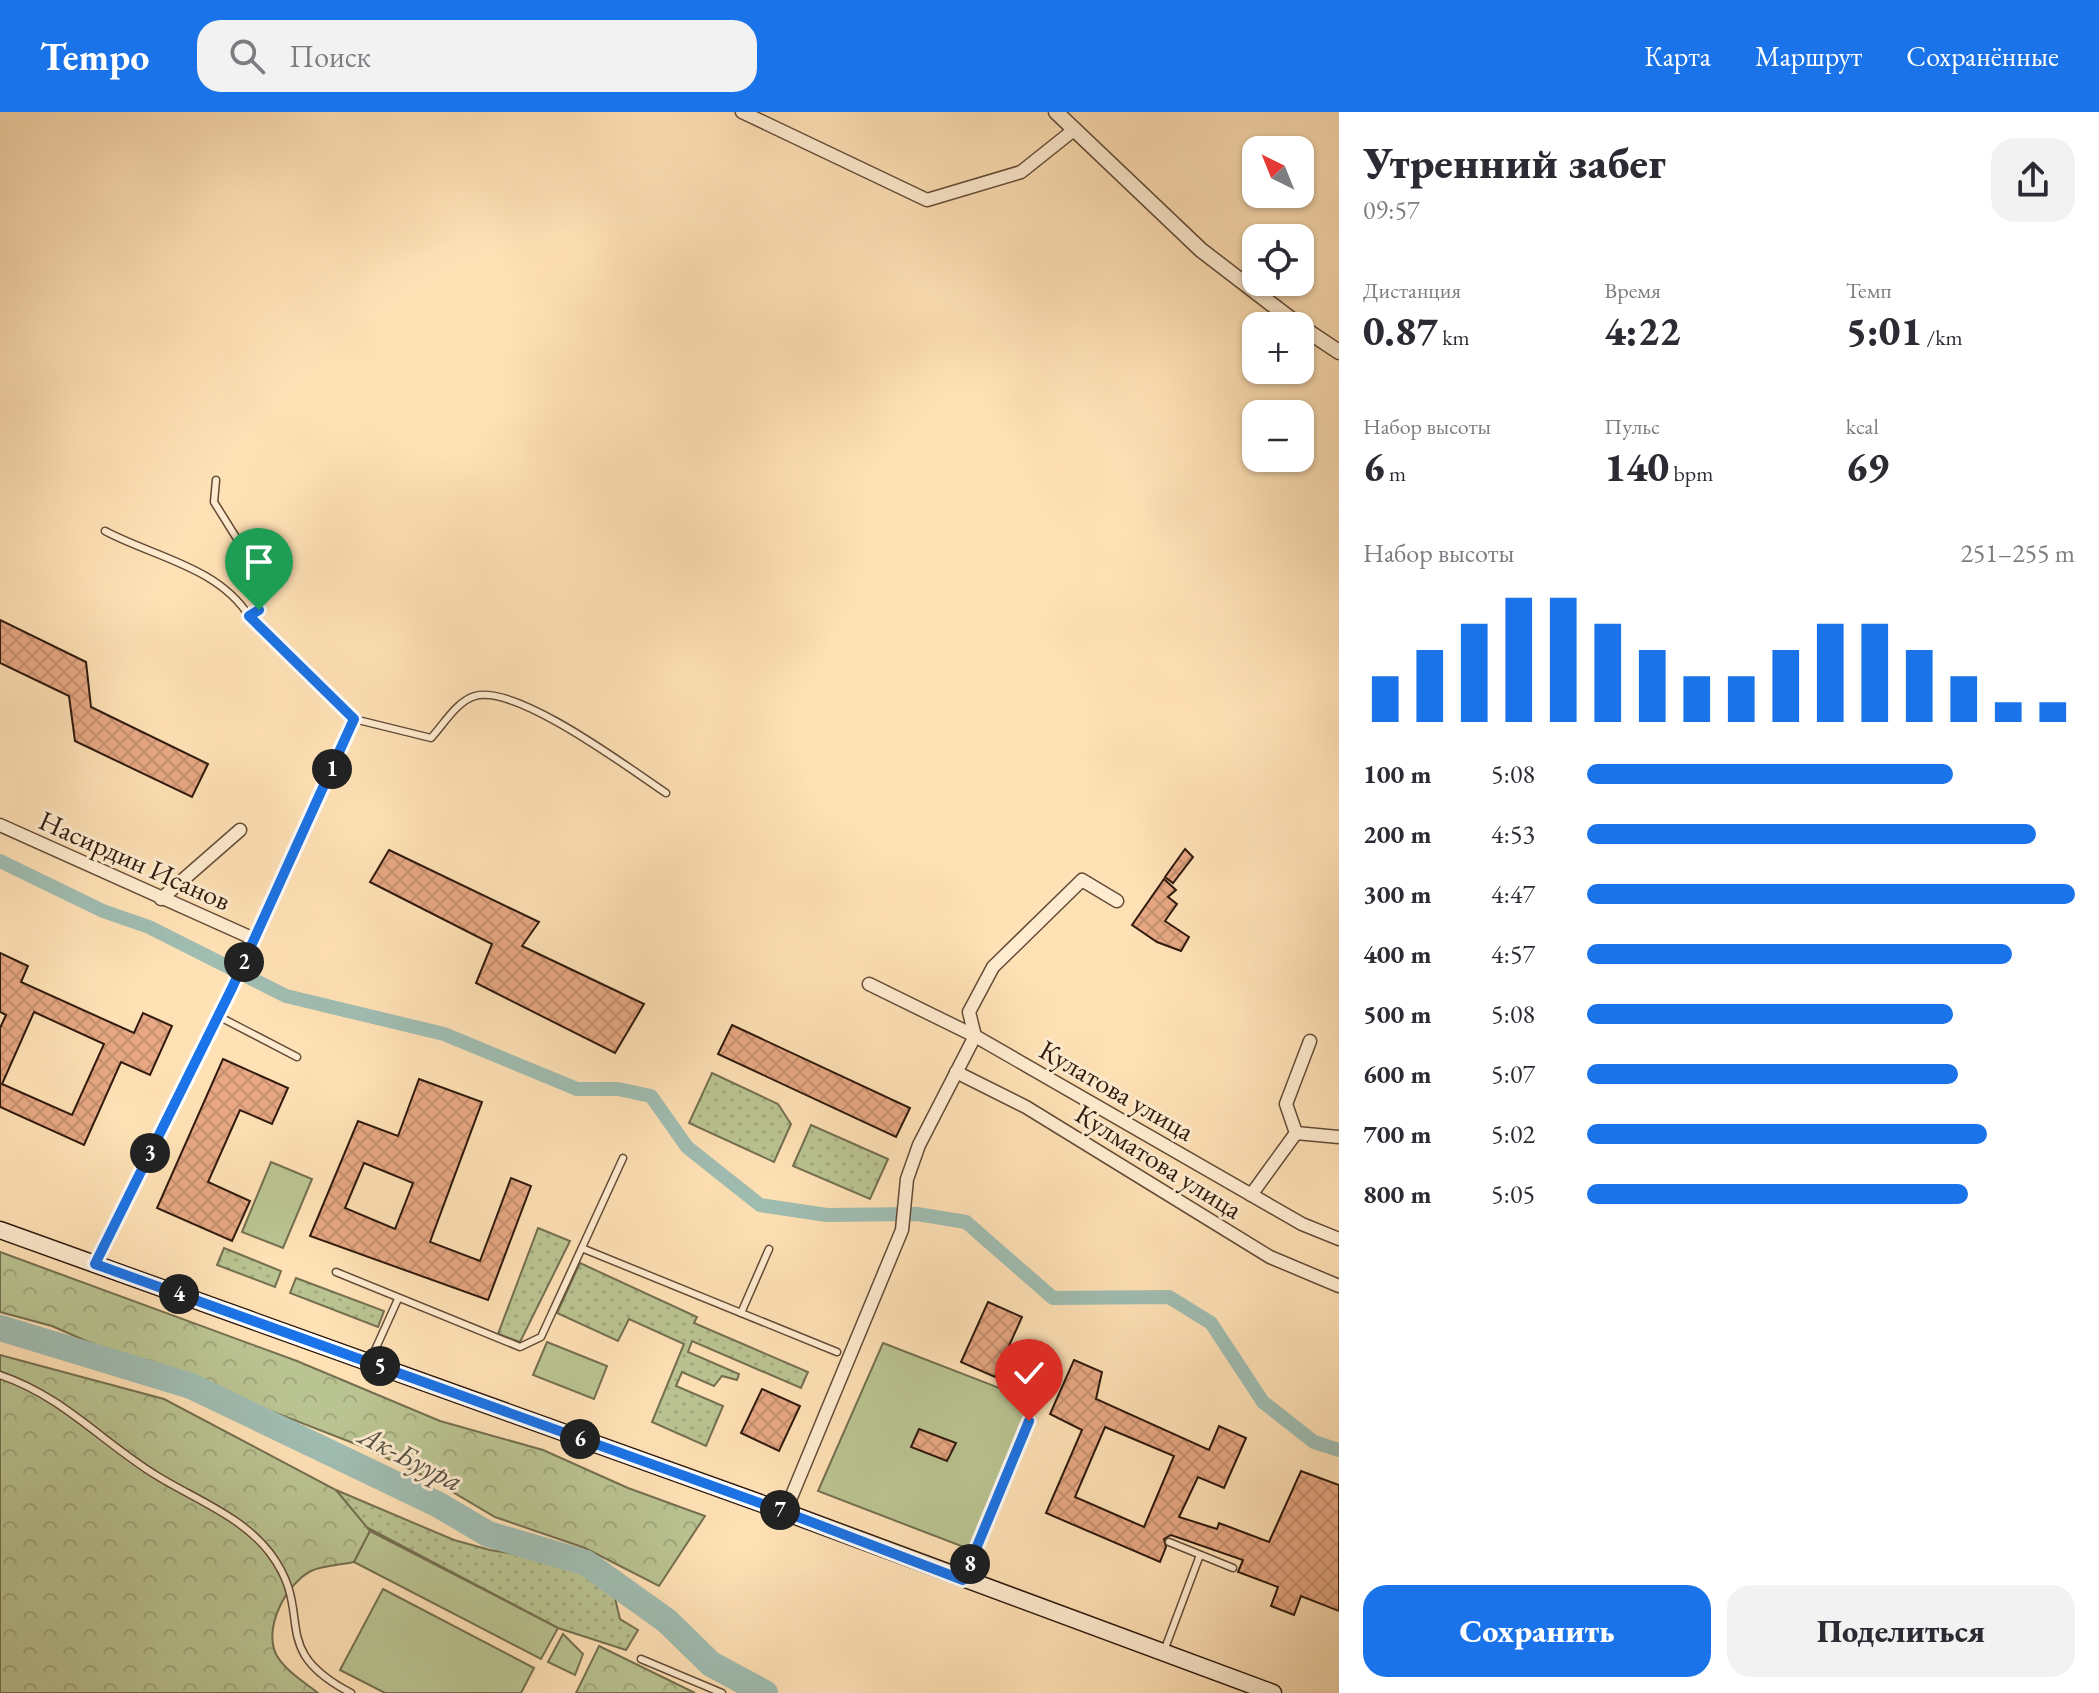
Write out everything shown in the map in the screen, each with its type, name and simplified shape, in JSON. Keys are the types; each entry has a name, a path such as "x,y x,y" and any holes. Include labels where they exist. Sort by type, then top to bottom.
{"main road":[{"path":"0,1230 785,1512 1163,1655 1273,1693"}],"street":[{"path":"742,112 927,200 1021,172 1075,129"},
{"path":"1056,112 1201,250 1282,312"},
{"path":"1314,335 1339,352"},
{"name":"Насирдин Исанов","path":"0,825 252,938"},
{"path":"161,899 240,830"},
{"path":"785,1512 904,1223 907,1179 936,1108 975,1036 969,1012 993,967 1082,880 1117,901"},
{"name":"Кулатова улица","path":"869,984 975,1036 1302,1224 1339,1239"},
{"path":"1296,1133 1286,1104 1310,1041"},
{"name":"Кулматова улица","path":"956,1072 1026,1107 1270,1257 1339,1286"},
{"path":"1251,1195 1296,1133"},
{"path":"1296,1133 1339,1137"}],"lane":[{"path":"216,480 214,502 239,542 261,601 259,610 249,616"},
{"path":"105,531 142,550 177,560 237,597 249,616 354,719 431,738 464,700 480,694 525,704 666,793"},
{"path":"95,1264 232,988 252,938 354,719"},
{"path":"218,1016 297,1057"},
{"path":"336,1272 520,1347 541,1337 584,1249 623,1158"},
{"path":"584,1249 837,1352"},
{"path":"741,1313 769,1249"},
{"path":"370,1363 398,1299"},
{"path":"0,1375 51,1397 152,1473 257,1537 288,1584 294,1601 298,1644 304,1658 321,1677 351,1693"},
{"path":"963,1580 1029,1421"},
{"path":"1169,1542 1233,1568"},
{"path":"1163,1655 1200,1555"},
{"path":"641,1659 722,1693"}],"green space":[{"path":"712,1073 778,1104 791,1124 774,1162 689,1123"},
{"path":"811,1125 888,1159 870,1199 793,1166"},
{"path":"271,1162 312,1179 283,1248 242,1232"},
{"path":"538,1228 570,1241 520,1342 498,1334"},
{"path":"224,1248 281,1271 275,1287 217,1265"},
{"path":"0,1252 297,1361 440,1421 543,1450 628,1488 705,1516 659,1586 585,1548 495,1517 434,1481 366,1448 214,1389 150,1369 52,1326 0,1312"},
{"path":"580,1263 697,1317 694,1323 808,1372 801,1388 692,1341 688,1352 739,1374 737,1380 722,1376 714,1386 682,1372 676,1386 723,1406 706,1446 652,1422 684,1344 629,1319 618,1341 557,1313"},
{"path":"296,1278 384,1311 378,1327 290,1293"},
{"path":"547,1342 607,1366 594,1399 533,1375"},
{"path":"883,1343 1033,1401 969,1549 818,1491"},
{"path":"0,1355 164,1399 336,1490 370,1531 354,1562 316,1569 293,1586 279,1608 272,1633 277,1656 318,1693 0,1693"},
{"path":"336,1490 454,1540 490,1550 568,1563 613,1590 620,1619 638,1630 626,1650 558,1628 366,1527"},
{"path":"370,1531 558,1628 541,1659 354,1562"},
{"path":"383,1589 534,1668 521,1693 385,1693 340,1670"},
{"path":"563,1634 583,1654 575,1675 548,1662"},
{"path":"599,1646 695,1693 576,1693"}],"building":[{"path":"0,620 86,662 91,707 208,764 192,797 75,741 69,696 0,663"},
{"path":"1185,849 1193,857 1173,883 1165,877"},
{"path":"389,850 539,922 522,946 644,1004 615,1053 476,983 492,944 370,882"},
{"path":"1164,879 1176,890 1168,897 1177,904 1165,921 1189,937 1181,951 1157,942 1132,925"},
{"path":"0,953 28,966 21,982 134,1033 143,1013 172,1026 150,1075 121,1062 84,1145 0,1107 0,1028 6,1015 0,1012","holes":["34,1012 104,1044 72,1115 2,1084"]},
{"path":"732,1025 910,1108 896,1137 718,1054"},
{"path":"223,1059 288,1088 272,1124 240,1110 208,1182 250,1201 232,1241 157,1208"},
{"path":"419,1079 482,1102 430,1242 480,1261 511,1178 531,1186 488,1300 310,1236 358,1121 398,1136","holes":["364,1163 413,1183 395,1229 345,1208"]},
{"path":"988,1302 1022,1317 995,1377 961,1362"},
{"path":"1074,1360 1102,1372 1096,1399 1209,1450 1219,1426 1246,1438 1224,1488 1198,1477 1179,1517 1217,1529 1219,1523 1269,1542 1301,1471 1339,1485 1339,1611 1301,1596 1294,1615 1271,1606 1278,1587 1238,1572 1243,1560 1171,1535 1164,1539 1166,1547 1160,1562 1046,1513 1082,1430 1050,1414","holes":["1105,1427 1174,1456 1144,1527 1075,1497"]},
{"path":"762,1389 800,1406 779,1451 741,1433"},
{"path":"919,1429 956,1443 947,1461 911,1447"}],"waterway":[{"path":"0,861 103,911 149,927 286,996 444,1034 577,1089 618,1089 651,1096 687,1147 760,1205 827,1215 917,1214 966,1222 1053,1298 1169,1297 1211,1323 1263,1402 1314,1442 1339,1450"},
{"name":"Ак-Буура","path":"0,1328 191,1386 437,1504 488,1534 586,1563 667,1621 711,1664 765,1693"}],"route":[{"path":"259,610 249,616 354,719 252,938 232,988 95,1264 785,1512 963,1580 1029,1421"}]}
